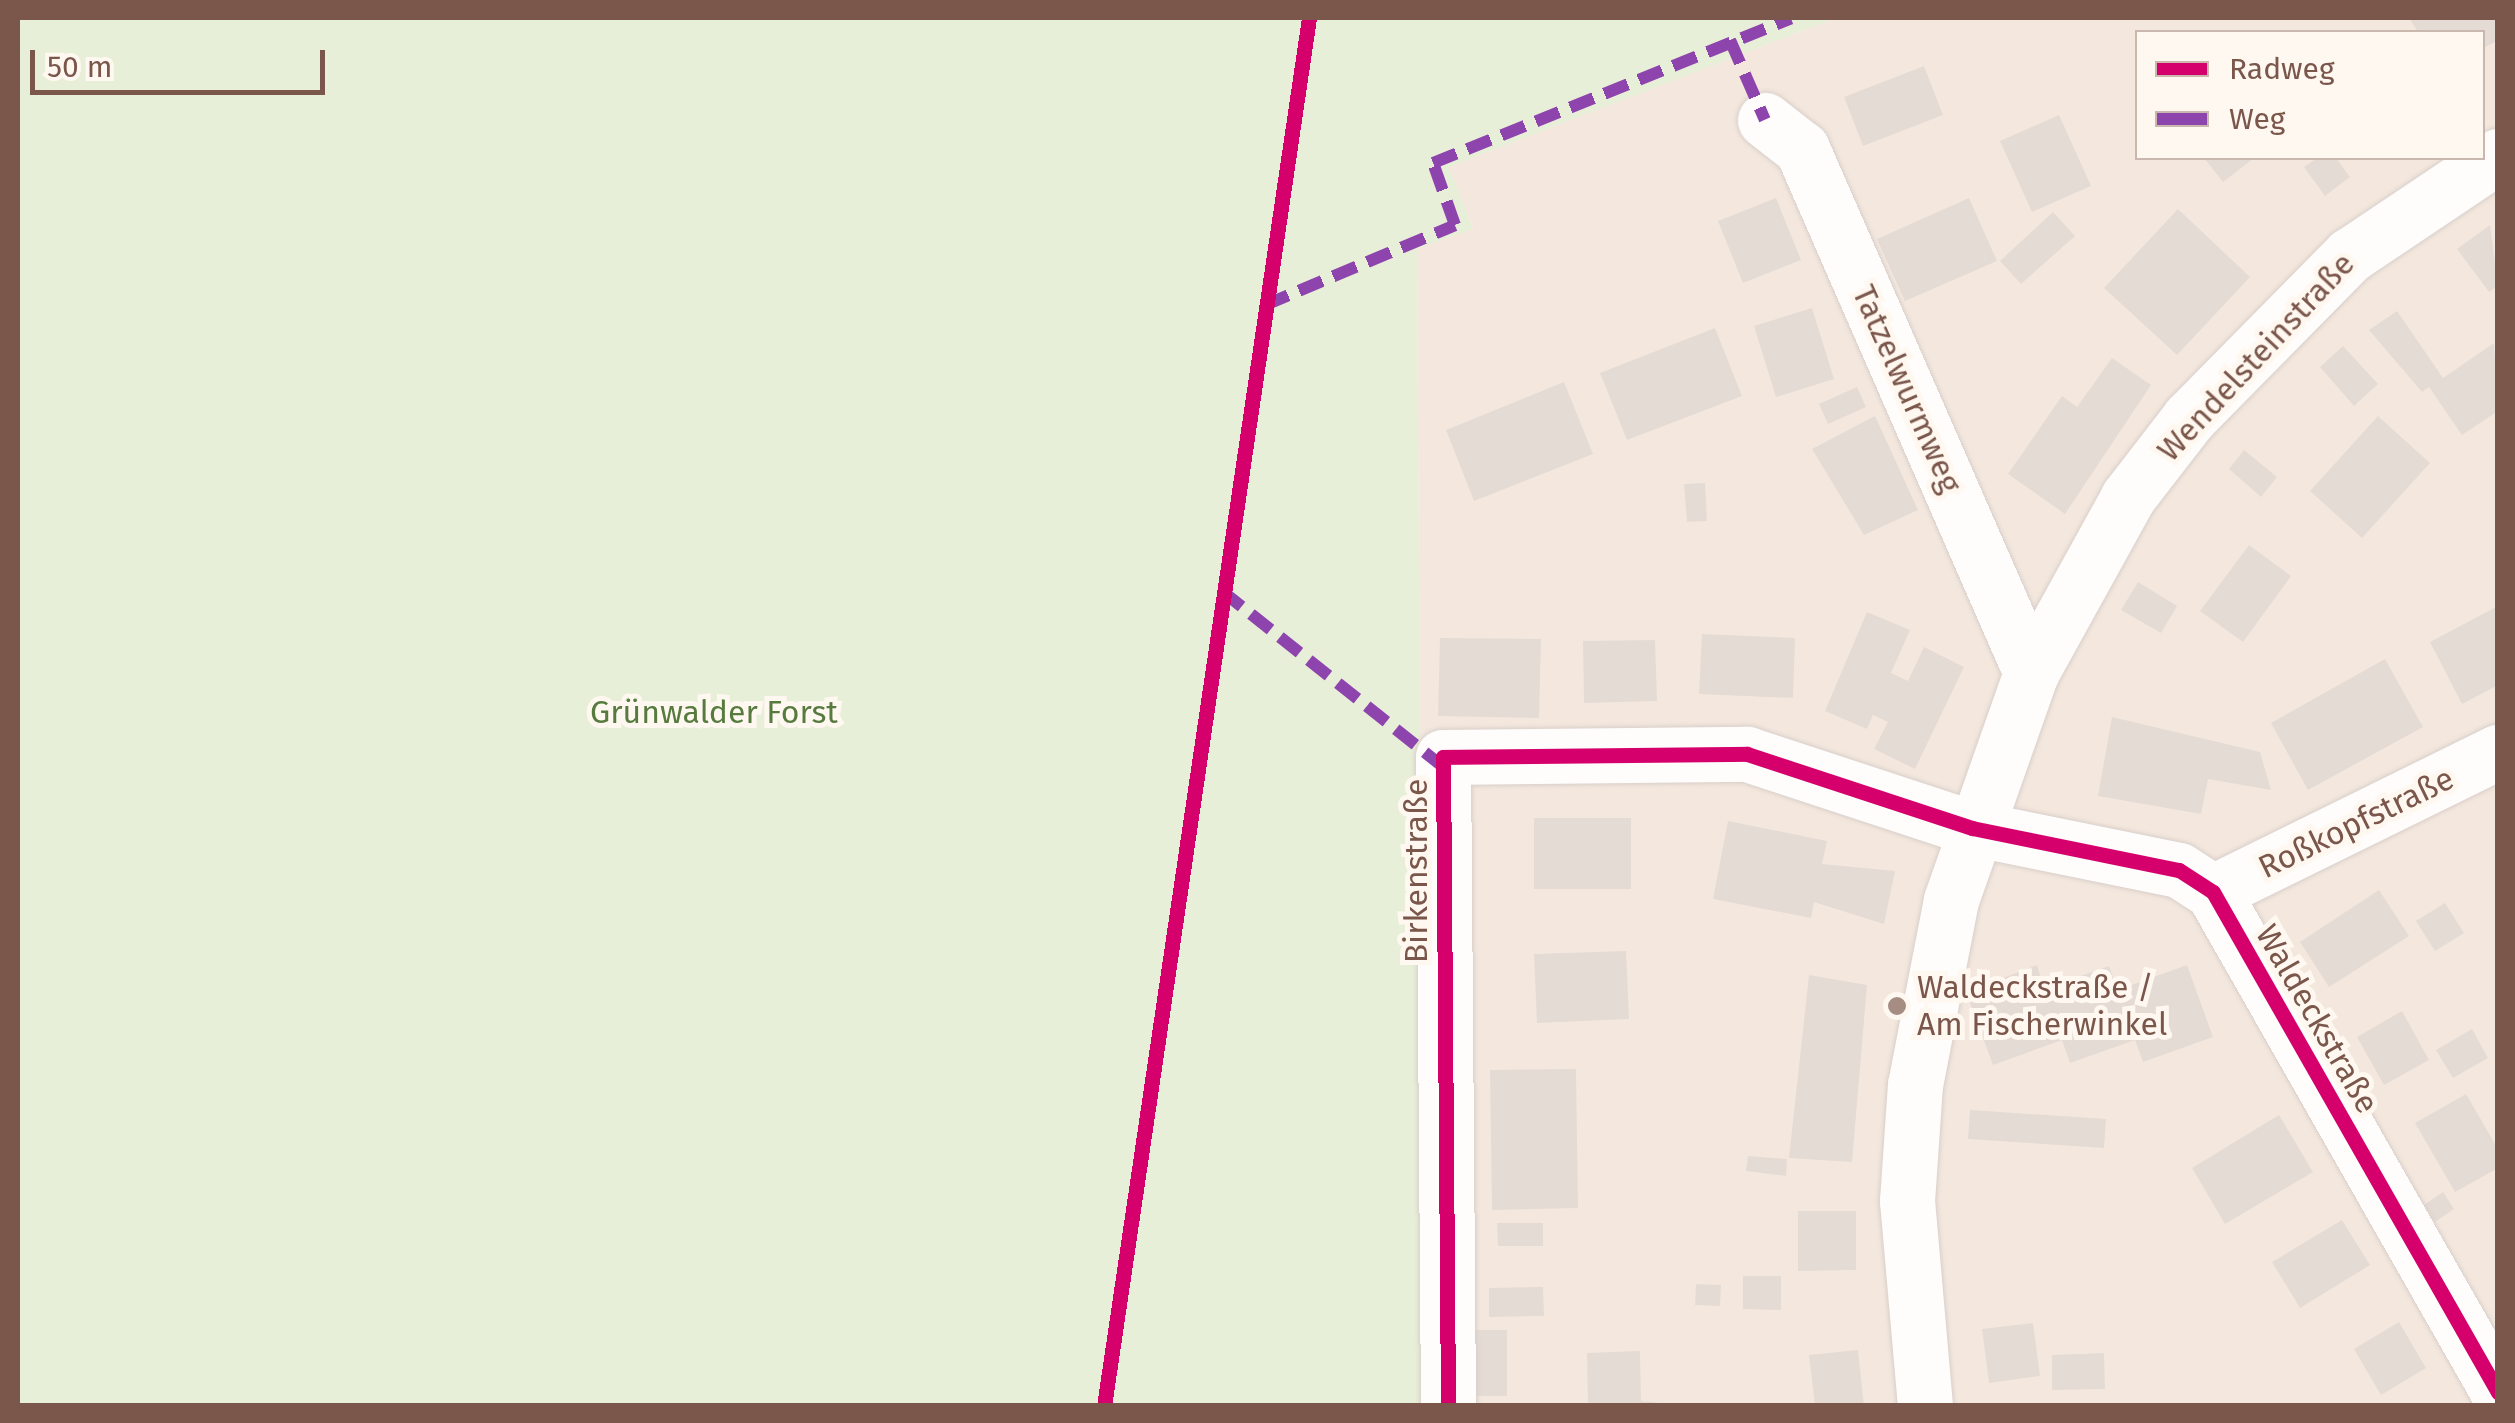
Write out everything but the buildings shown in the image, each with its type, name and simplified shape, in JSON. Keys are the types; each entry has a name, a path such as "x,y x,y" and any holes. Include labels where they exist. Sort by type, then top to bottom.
{"street":[{"name":"Tatzelwurmweg","path":"1765,120 1802,149 2031,672"},
{"name":"Wendelsteinstraße","path":"1925,1406 1907,1201 1915,1085 1972,828 2031,672 2128,498 2190,418 2350,255 2498,156"},
{"name":"Roßkopfstraße","path":"2213,892 2498,752"},
{"name":"Birkenstraße","path":"1448,1406 1443,757 1747,754 1972,828"},
{"path":"1972,828 2179,870 2213,892"},
{"name":"Waldeckstraße","path":"2213,892 2492,1366"}],"shaded area":[{"path":"1836,18 2497,18 2497,1405 1424,1405 1417,248 1473,228 1448,167"}],"green space":[{"name":"Grünwalder Forst","path":"18,18 1836,18 1449,167 1473,229 1417,249 1424,1405 18,1405"}],"marked path":[{"path":"1265,305 1455,225 1433,163 1791,18"},
{"path":"1730,40 1765,120"},
{"path":"1222,591 1443,767"}],"cycle path":[{"path":"1104,1406 1309,18"},
{"path":"1448,1406 1443,757 1747,754 1972,828 2179,870 2213,892 2498,1392"}],"place":[{"name":"Waldeckstraße / Am Fischerwinkel","path":"1897,1006"}]}
